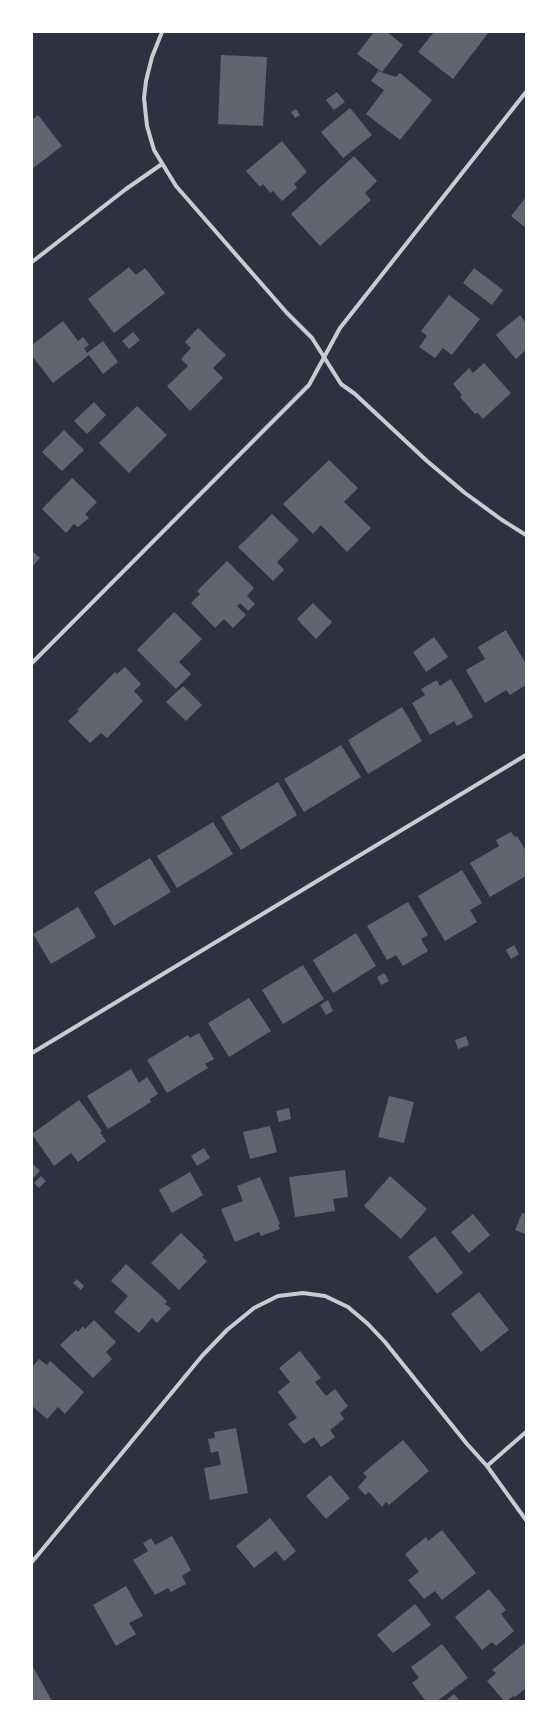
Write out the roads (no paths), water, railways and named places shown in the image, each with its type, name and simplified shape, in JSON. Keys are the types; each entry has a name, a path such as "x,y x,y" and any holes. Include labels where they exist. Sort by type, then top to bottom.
{"street":[{"path":"162,32 152,57 146,81 144,98 147,126 154,150 176,186 287,313 312,338 340,384 355,394 427,461 464,492 502,520 526,535"},
{"path":"32,663 309,385 340,328 526,92"},
{"path":"32,262 126,189 162,164"},
{"path":"32,1053 526,755"},
{"path":"32,1562 202,1356 227,1330 254,1308 278,1296 303,1293 325,1296 348,1307 368,1324 385,1342 467,1444 487,1466 526,1520"},
{"path":"487,1466 526,1432"}]}
